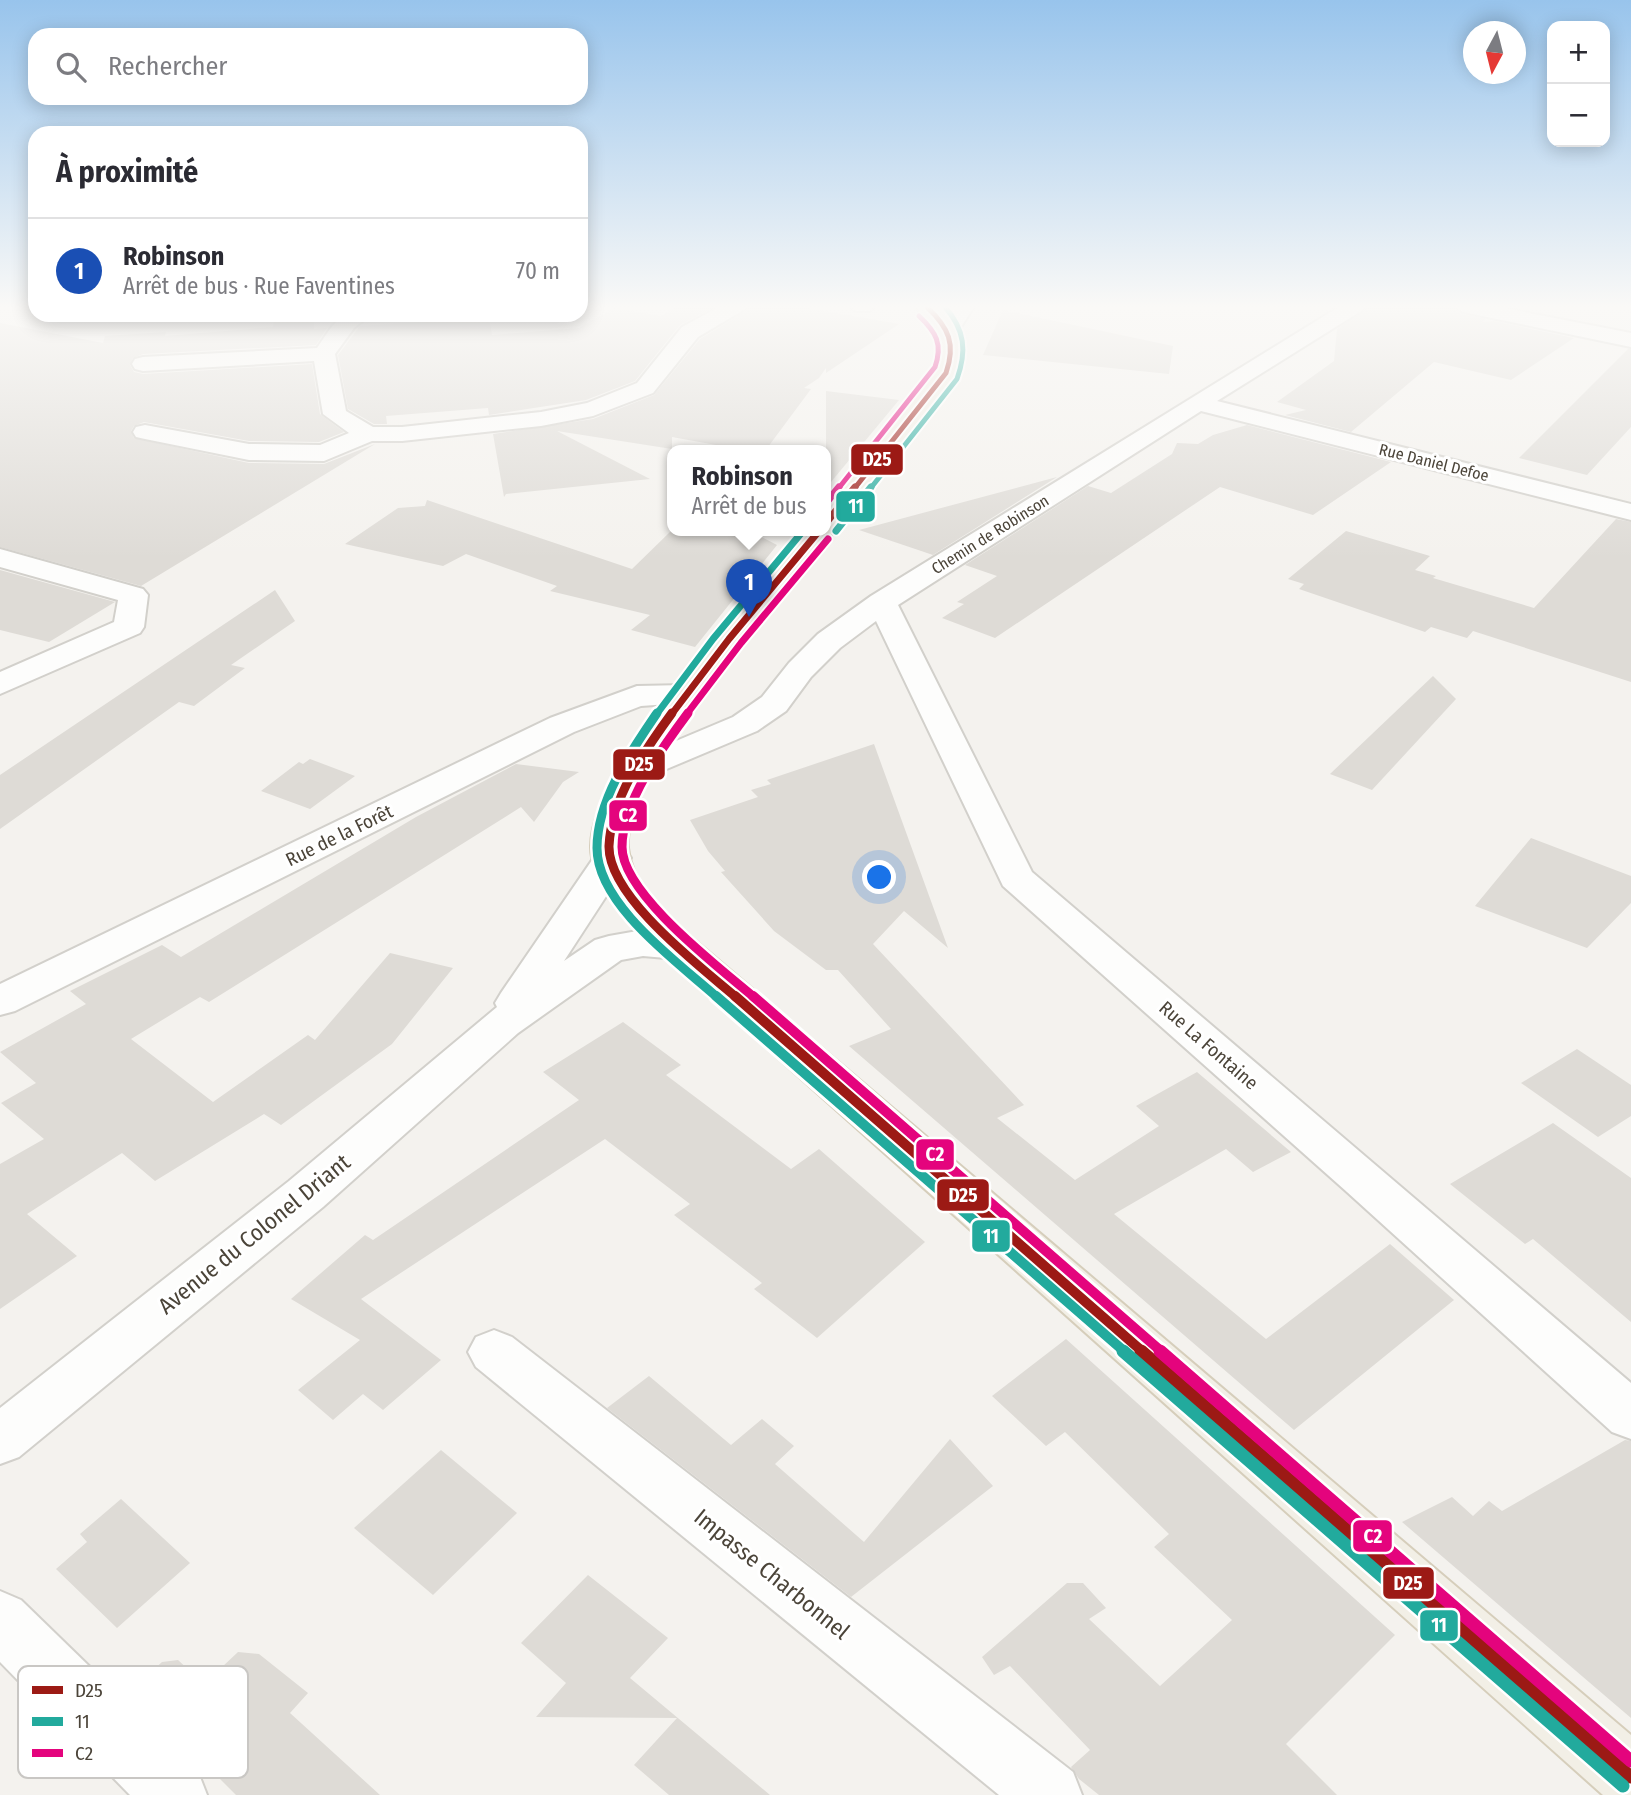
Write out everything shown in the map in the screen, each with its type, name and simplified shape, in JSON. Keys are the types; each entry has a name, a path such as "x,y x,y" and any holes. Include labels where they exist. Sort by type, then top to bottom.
{"main road":[{"path":"831,517 932,391"},
{"path":"815,536 685,695 624,793 612,823 609,845 617,879 636,905 677,946 1631,1777"}],"street":[{"path":"331,391 335,414 368,434"},
{"path":"145,432 248,452 324,453 368,434 402,434 541,419 593,408 638,391"},
{"name":"Chemin de Robinson","path":"638,769 726,734 774,704 800,670 829,641 883,602 1217,391"},
{"name":"Rue Daniel Defoe","path":"1197,403 1631,512"},
{"path":"0,558 133,595 129,627 0,684"},
{"name":"Rue La Fontaine","path":"883,602 1016,878 1631,1416"},
{"name":"Rue de la Forêt","path":"0,1002 562,725 638,696 685,695"},
{"name":"Avenue du Colonel Driant","path":"503,1023 612,858"},
{"name":"Avenue du Colonel Driant","path":"0,1440 306,1194 503,1023 609,948 643,943 677,946"},
{"name":"Impasse Charbonnel","path":"494,1352 1051,1795"},
{"path":"0,1620 46,1666"},
{"path":"158,1778 175,1795"}],"building":[{"path":"0,391 316,391 320,414 344,432 319,442 249,441 144,422 134,426 131,431 134,438 249,463 324,464 375,444 141,586 0,547"},
{"path":"345,391 610,391 586,400 489,415 488,408 386,416 387,424 374,424 348,409"},
{"path":"657,391 810,391 769,445 716,445 672,437 672,445 667,445 667,448 557,431 650,479 506,494 504,497 493,434 593,419 654,395"},
{"path":"826,391 899,400 831,482 831,445 826,445"},
{"path":"1293,391 1400,391 1351,432 1285,415 1306,410 1277,402"},
{"path":"1586,391 1631,391 1631,427 1587,475 1519,458"},
{"path":"1247,425 1391,462 1313,515 1220,487 995,638 942,618 964,604 957,602 997,576 965,565 1088,486 1111,493 1172,454 1177,443 1198,444 1213,435"},
{"path":"1057,477 933,555 859,530"},
{"path":"427,500 632,569 667,535 760,536 777,545 695,647 631,630 650,615 550,591 557,586 466,554 443,566 345,544 398,508 425,506"},
{"path":"1616,519 1631,522 1631,682 1473,631 1467,638 1431,627 1425,632 1299,589 1304,584 1288,579 1346,531 1430,556 1415,570 1436,576 1433,578 1534,608"},
{"path":"0,570 115,602 49,642 0,630"},
{"path":"275,590 295,621 231,665 245,668 194,706 179,702 0,829 0,775"},
{"path":"1433,676 1456,699 1372,790 1330,774"},
{"path":"874,744 948,948 904,911 873,944 1024,1105 997,1118 1075,1180 1159,1126 1136,1106 1197,1072 1291,1152 1253,1172 1226,1149 1114,1214 1266,1339 1390,1244 1454,1300 1294,1430 849,1046 891,1029 838,970 826,970 774,931 721,872 725,871 708,851 690,820 758,797 751,790 771,784 767,780"},
{"path":"310,759 355,776 310,809 261,791 299,762 303,764"},
{"path":"516,764 579,772 563,782 534,822 521,807 209,1002 200,997 131,1039 213,1102 308,1035 315,1040 390,953 453,968 392,1044 281,1125 264,1114 155,1181 122,1153 27,1214 77,1256 0,1309 0,1164 44,1139 1,1103 36,1083 0,1052 86,1004 70,991 162,945 181,957 416,817"},
{"path":"1531,838 1631,876 1631,903 1587,948 1475,906"},
{"path":"623,1022 681,1065 666,1075 791,1169 819,1149 925,1242 817,1338 754,1289 762,1283 674,1215 690,1204 605,1139 361,1299 441,1360 383,1410 363,1394 333,1420 298,1390 360,1340 291,1299 365,1235 373,1240 579,1100 543,1072"},
{"path":"1577,1049 1631,1085 1631,1116 1598,1137 1521,1083"},
{"path":"1553,1123 1631,1178 1631,1322 1533,1239 1525,1244 1450,1184"},
{"path":"1066,1339 1395,1635 1286,1744 1337,1795 1099,1795 1079,1779 1071,1767 1090,1750 1010,1666 994,1675 982,1657 1067,1583 1083,1583 1106,1608 1089,1619 1160,1686 1232,1620 1154,1547 1169,1534 1065,1432 1046,1446 992,1396"},
{"path":"649,1376 731,1445 762,1419 794,1446 775,1464 864,1542 950,1439 993,1486 851,1597 607,1408"},
{"path":"1625,1440 1631,1441 1631,1718 1402,1522 1452,1497 1473,1516 1489,1501 1502,1511"},
{"path":"441,1450 517,1513 433,1595 354,1528"},
{"path":"121,1499 190,1563 117,1628 56,1569 87,1542 80,1534"},
{"path":"588,1575 668,1638 630,1678 770,1795 669,1795 634,1765 677,1718 536,1717 566,1683 521,1643"},
{"path":"238,1652 259,1654 308,1693 290,1713 380,1795 236,1795 219,1778 248,1778 248,1666 223,1666"},
{"path":"178,1660 184,1666 158,1666 162,1662"}],"transit line":[{"name":"C2","path":"831,497 916,391"},
{"name":"D25","path":"831,517 932,391"},
{"name":"11","path":"836,531 948,391"},
{"name":"11","path":"799,536 679,683 620,772 603,812 597,847 605,879 622,907 669,955 1623,1786"},
{"name":"D25","path":"815,536 693,684 633,774 615,814 609,847 611,862 625,889 634,902 677,946 1631,1777"},
{"name":"C2","path":"828,539 706,688 673,733 646,777 628,816 622,847 624,860 636,885 685,937 1631,1761"}],"place":[{"name":"Robinson","path":"749,617"}]}
